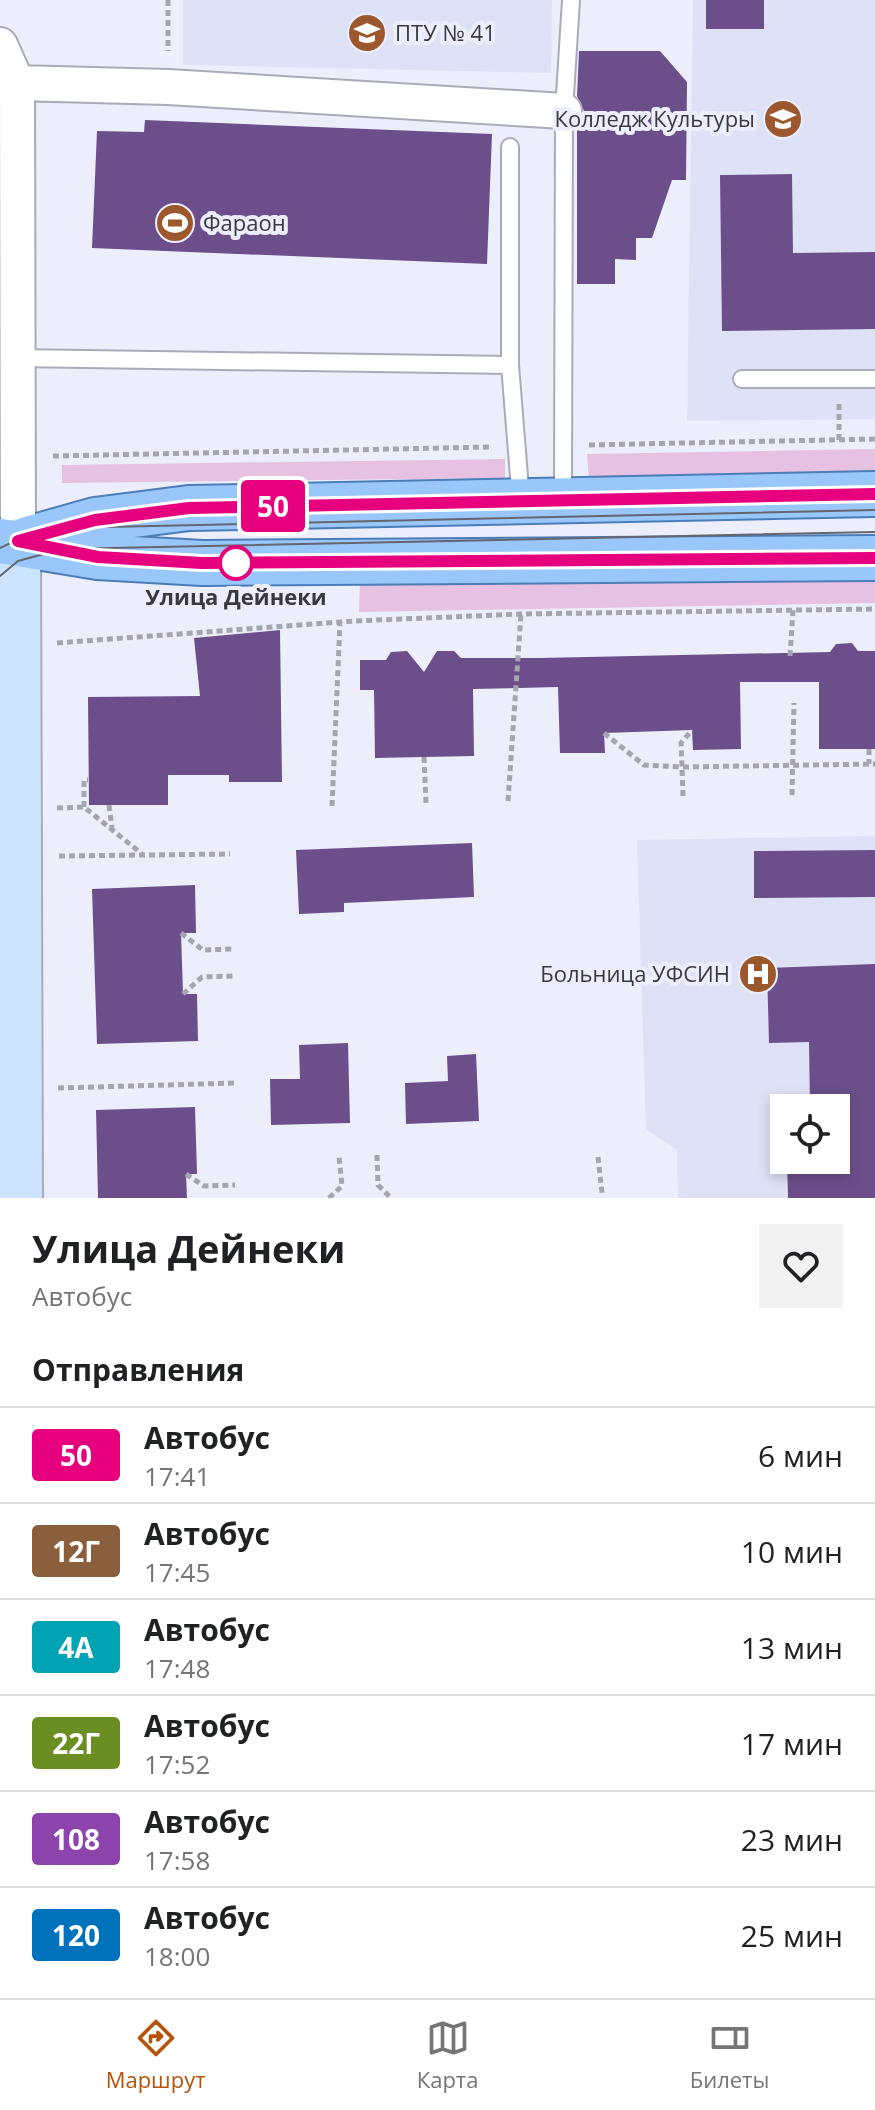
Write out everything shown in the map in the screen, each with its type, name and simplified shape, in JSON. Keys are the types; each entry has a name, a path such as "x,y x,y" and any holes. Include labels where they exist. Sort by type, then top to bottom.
{"main road":[{"path":"9,541 95,520 189,508 875,494"},
{"path":"9,541 98,557 202,563 875,558"},
{"path":"9,541 16,663 20,1198"}],"street":[{"path":"0,45 17,83 16,456 9,541"},
{"path":"17,83 168,87 564,111"}],"lane":[{"path":"563,500 564,111 571,0"},
{"path":"510,147 510,365 521,501"},
{"path":"16,358 510,365"},
{"path":"742,379 875,379"}],"path":[{"path":"168,0 168,87"},
{"path":"564,445 875,439"},
{"path":"16,456 517,446"},
{"path":"53,654 53,643 340,622 521,614 875,609"},
{"path":"790,656 793,610"},
{"path":"508,801 521,614"},
{"path":"332,806 340,622"},
{"path":"792,795 794,703"},
{"path":"683,796 681,743 692,730"},
{"path":"604,733 644,765 872,764 869,749"},
{"path":"424,757 426,803"},
{"path":"84,807 84,780 88,780"},
{"path":"109,805 112,830"},
{"path":"52,820 52,808 84,807 143,855"},
{"path":"52,857 230,854"},
{"path":"181,933 203,950 233,949"},
{"path":"183,994 202,977 234,976"},
{"path":"51,1089 237,1083"},
{"path":"377,1155 378,1185 391,1198"},
{"path":"329,1198 342,1186 339,1156"},
{"path":"598,1157 602,1193"},
{"path":"186,1174 204,1186 235,1185"}],"shaded area":[{"name":"ПТУ № 41","path":"183,0 552,0 551,73 183,65"},
{"name":"Колледж Культуры","path":"693,0 875,0 875,419 687,421"},
{"path":"875,449 875,472 589,480 587,454"},
{"path":"505,459 505,478 62,483 62,465"},
{"path":"875,579 875,603 359,612 360,580"},
{"name":"Больница УФСИН","path":"875,836 875,1198 678,1198 677,1150 646,1129 637,840"}],"building":[{"path":"706,0 764,0 764,29 706,29"},
{"path":"579,51 660,51 687,82 686,180 672,180 652,238 636,238 636,260 615,259 615,284 577,284 577,126 584,111 577,96"},
{"path":"145,120 492,134 487,264 92,248 97,131 144,132"},
{"path":"792,174 793,253 875,252 875,329 722,331 720,175"},
{"path":"280,630 282,782 229,782 229,775 168,775 168,805 89,805 88,697 200,696 194,638"},
{"path":"852,643 858,651 875,651 875,749 819,749 819,682 740,682 741,749 693,750 692,730 604,733 605,753 560,753 558,687 473,689 474,756 375,758 374,690 360,690 360,660 386,660 391,652 407,651 424,672 437,651 454,651 461,658 540,658 830,652 836,644"},
{"path":"472,843 474,897 344,903 344,912 299,914 296,850"},
{"path":"875,850 875,897 754,898 754,851"},
{"path":"195,885 196,933 181,933 183,994 197,994 198,1041 97,1044 92,889"},
{"path":"875,964 875,1198 788,1198 787,1174 850,1174 850,1094 810,1094 809,1042 769,1043 767,968"},
{"path":"348,1043 350,1123 271,1125 270,1079 300,1079 299,1045"},
{"path":"476,1054 479,1121 406,1124 405,1083 448,1081 447,1056"},
{"path":"195,1107 197,1174 186,1174 187,1198 98,1198 96,1110"}],"tram line":[{"path":"0,548 33,532 61,528 875,510"},
{"path":"0,576 18,561 62,549 875,532"}],"bus line":[{"name":"50","path":"875,494 189,508 95,520 18,541 98,557 202,563 875,558"}],"place":[{"name":"ПТУ № 41","path":"367,33"},
{"name":"Колледж Культуры","path":"783,119"},
{"name":"Фараон","path":"175,223"},
{"name":"Улица Дейнеки","path":"236,563"},
{"name":"Больница УФСИН","path":"758,974"}]}
